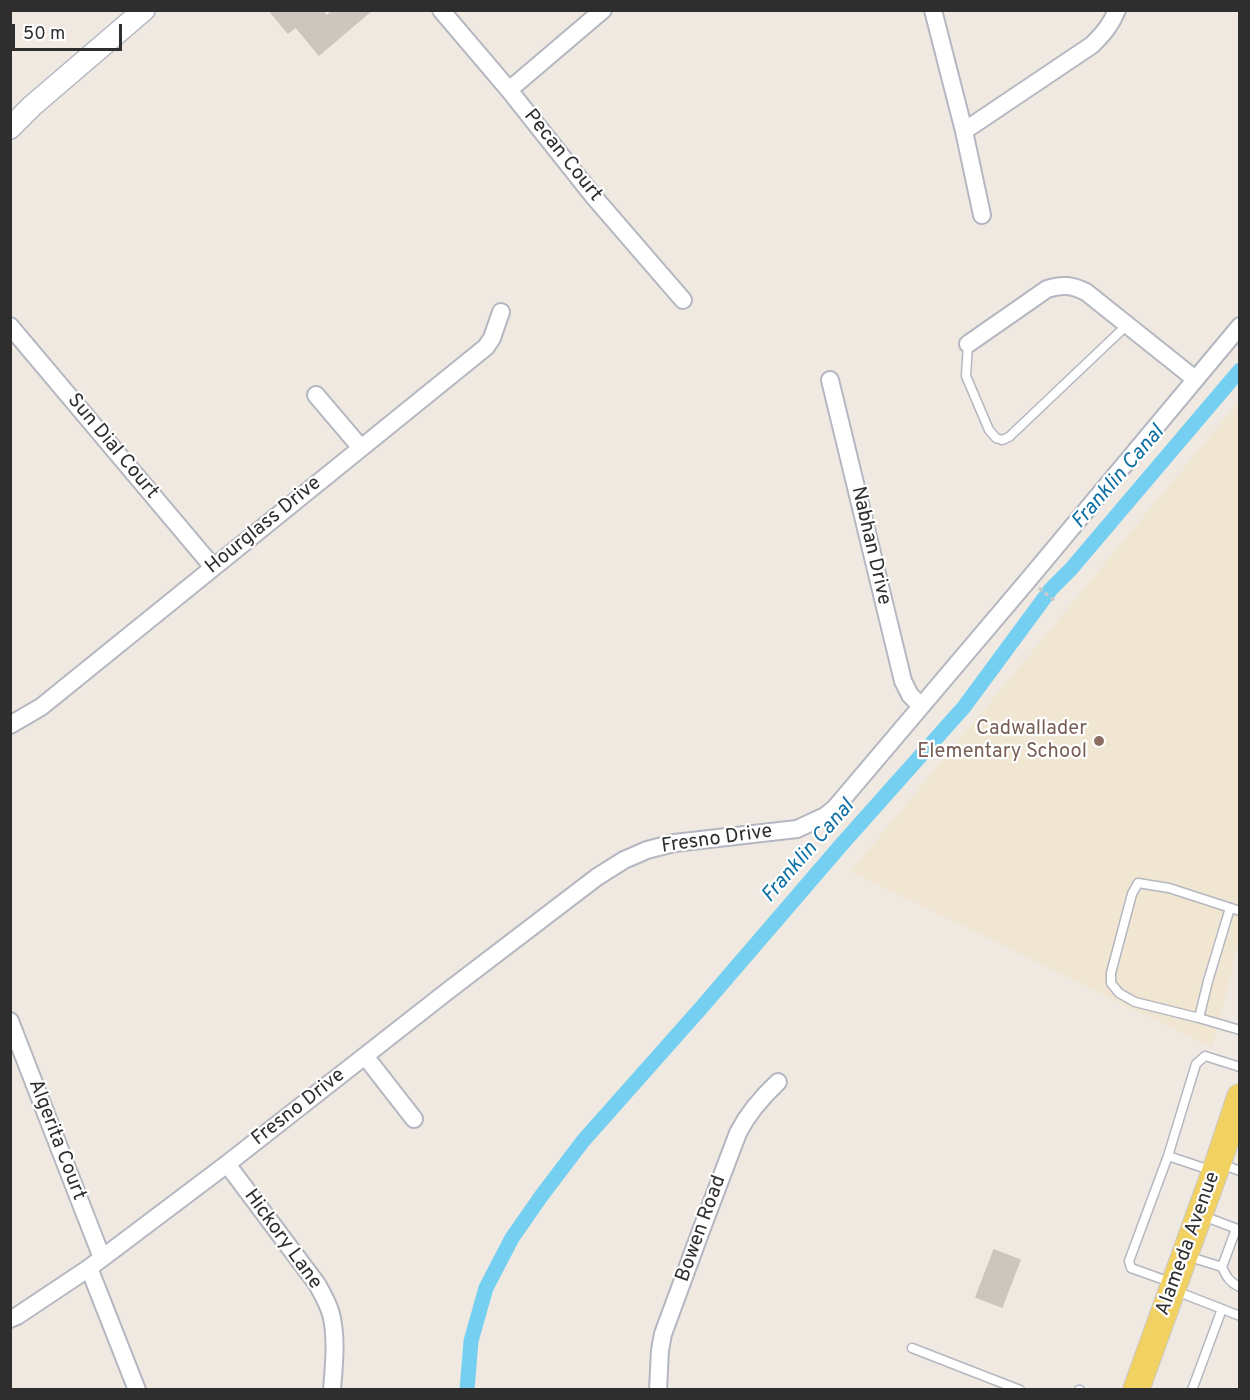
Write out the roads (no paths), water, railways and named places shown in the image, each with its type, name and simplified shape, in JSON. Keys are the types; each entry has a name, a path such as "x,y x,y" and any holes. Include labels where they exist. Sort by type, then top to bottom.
{"main road":[{"name":"Alameda Avenue","path":"1136,1389 1199,1214 1224,1168 1239,1097"}],"street":[{"path":"10,129 32,106 144,10"},
{"name":"Pecan Court","path":"441,10 509,90 594,197 683,300"},
{"path":"509,90 603,10"},
{"path":"933,10 964,131 982,215"},
{"path":"964,131 1092,45 1104,34 1117,10"},
{"path":"968,344 1041,292 1062,285 1074,286 1086,292 1195,379"},
{"name":"Hourglass Drive","path":"10,725 40,707 486,347 492,338 501,312"},
{"name":"Sun Dial Court","path":"10,326 213,567"},
{"name":"Fresno Drive","path":"10,1319 95,1263 227,1164 587,884 624,860 647,850 675,843 797,830 825,816 835,808 1037,570 1239,326"},
{"name":"Nabhan Drive","path":"830,380 903,681 910,695 921,705"},
{"path":"316,395 361,448"},
{"name":"Algerita Court","path":"10,1021 137,1389"},
{"path":"365,1056 414,1119"},
{"name":"Bowen Road","path":"658,1389 663,1334 738,1133 760,1099 778,1082"},
{"name":"Hickory Lane","path":"227,1164 317,1284 326,1300 331,1312 335,1340 332,1389"}],"lane":[{"path":"968,344 966,376 989,429 996,438 1002,440 1009,437 1127,325"},
{"path":"1199,1018 1208,981 1235,910 1169,888 1138,883 1132,894 1110,983 1119,993 1135,1002 1239,1030"},
{"path":"1239,1067 1205,1056 1196,1064 1168,1156 1129,1260 1131,1268 1239,1316"},
{"path":"1168,1156 1224,1168"},
{"path":"1199,1214 1238,1229 1222,1267 1226,1276 1239,1287"},
{"path":"1185,1255 1222,1267"},
{"path":"1192,1389 1222,1309"},
{"path":"912,1348 1020,1389"}],"waterway":[{"name":"Franklin Canal","path":"467,1390 471,1341 486,1288 512,1238 542,1195 583,1141 964,707 1051,589 1071,569 1240,370"}],"place":[{"name":"Cadwallader Elementary School","path":"1099,741"}]}
